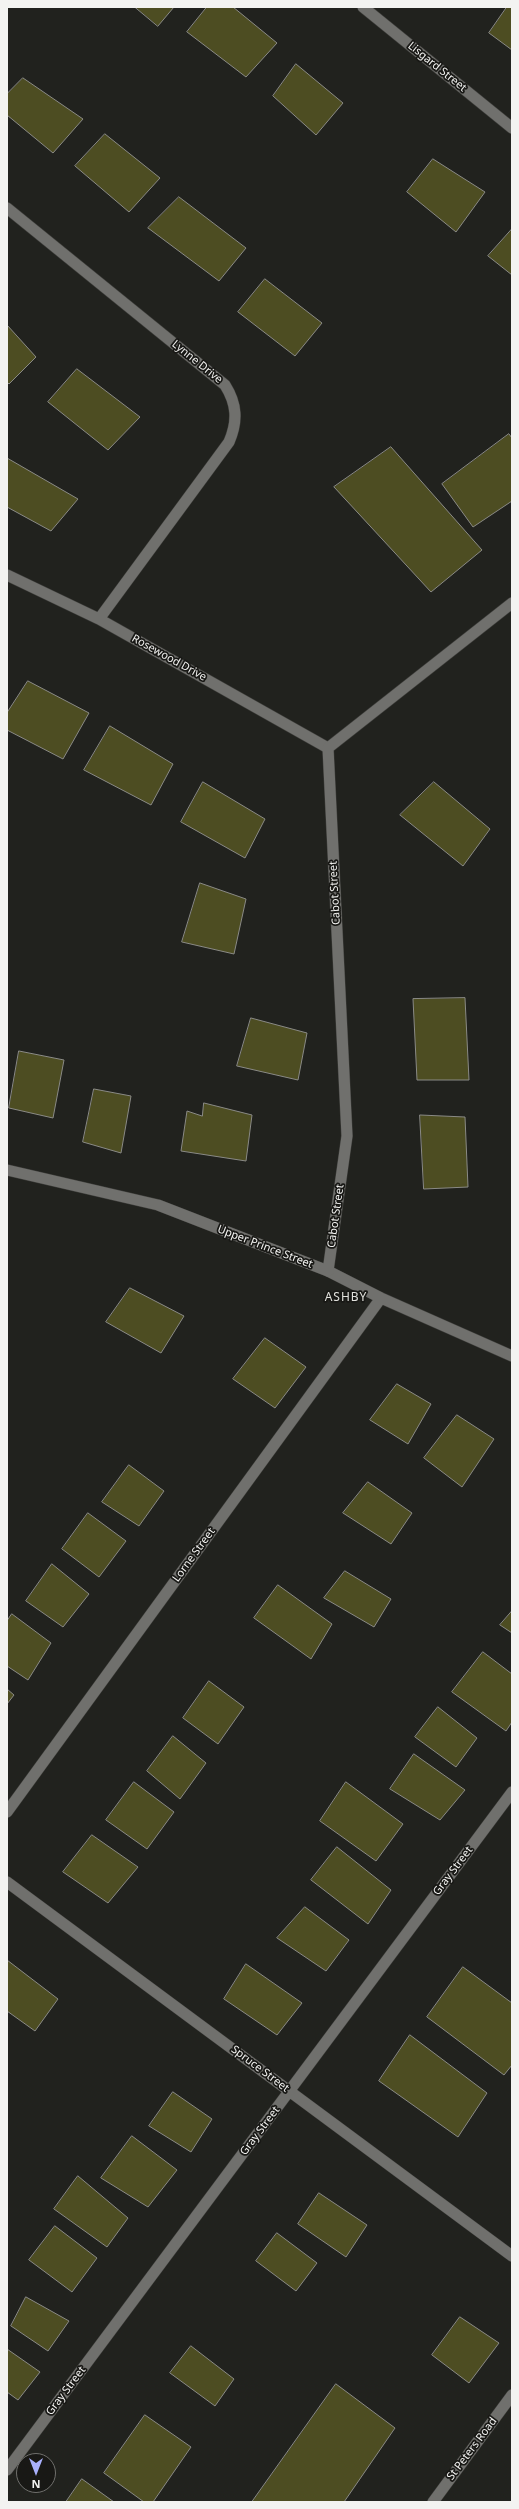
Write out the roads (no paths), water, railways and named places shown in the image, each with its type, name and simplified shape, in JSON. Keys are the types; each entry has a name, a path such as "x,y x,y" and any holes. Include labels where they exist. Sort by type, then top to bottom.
{"street":[{"name":"Lisgard Street","path":"363,7 512,128"},
{"name":"Lynne Drive","path":"7,208 225,385 235,406 236,421 229,442 99,619"},
{"name":"Rosewood Drive","path":"7,575 99,619 328,748"},
{"path":"328,748 512,603"},
{"name":"Cabot Street","path":"328,748 347,1136 328,1271"},
{"name":"Upper Prince Street","path":"7,1170 158,1205 328,1271 381,1298 512,1356"},
{"name":"Lorne Street","path":"7,1812 381,1298"},
{"name":"Gray Street","path":"7,2470 512,1792"},
{"name":"Spruce Street","path":"7,1882 512,2256"},
{"name":"St Peters Road","path":"433,2502 512,2395"}],"district":[{"name":"ASHBY","path":"346,1298"}]}
